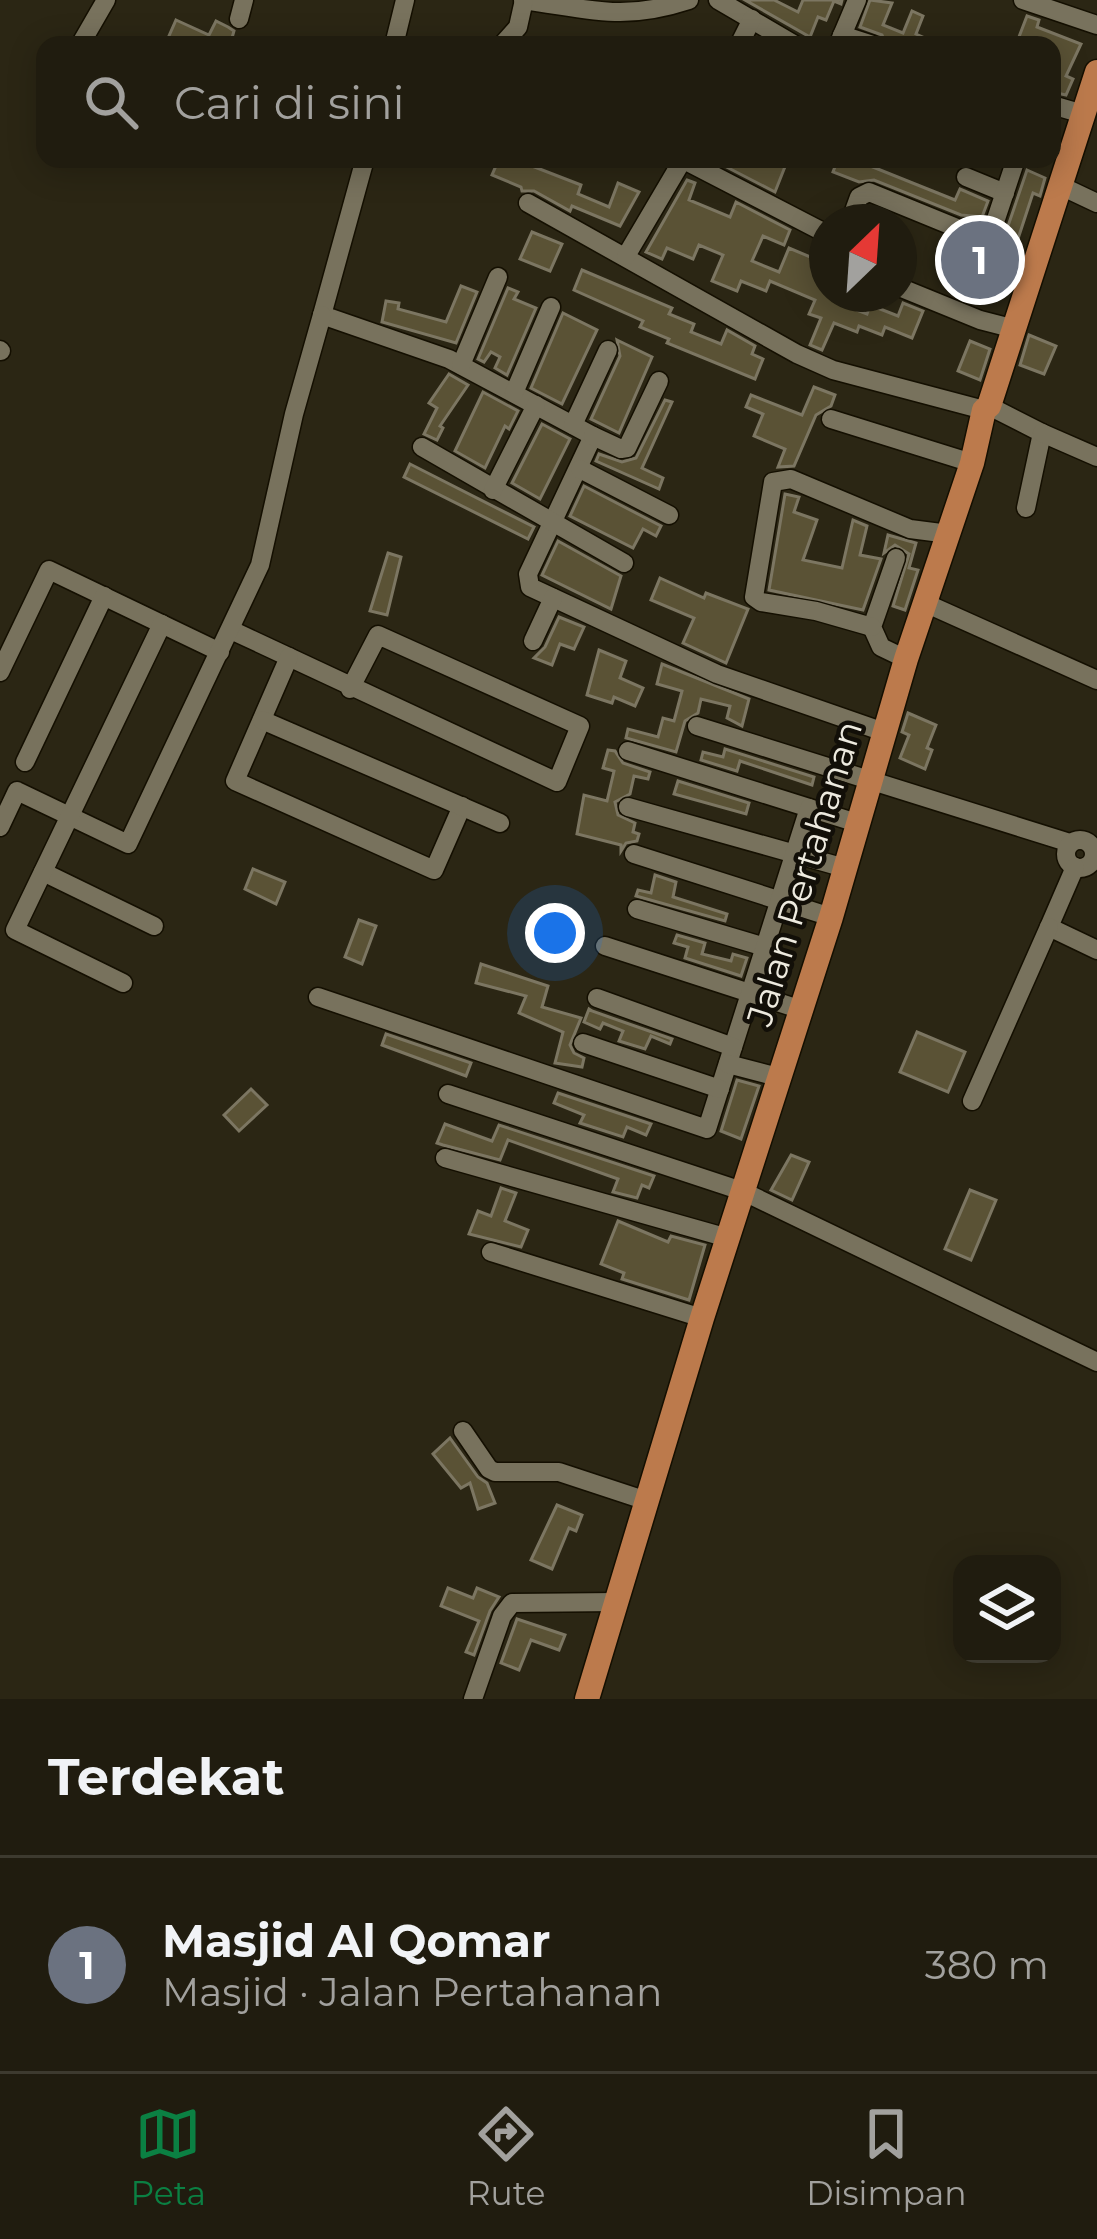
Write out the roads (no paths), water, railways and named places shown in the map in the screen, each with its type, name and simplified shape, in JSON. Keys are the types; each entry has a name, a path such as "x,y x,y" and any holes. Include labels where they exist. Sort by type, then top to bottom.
{"main road":[{"name":"Jalan Pertahanan","path":"1061,155 1083,114 1097,72"},
{"name":"Jalan Pertahanan","path":"587,1699 702,1318 831,917 906,659 1061,185 1060,168"}],"street":[{"path":"85,36 106,0"},
{"path":"396,36 405,0"},
{"path":"510,36 518,27 524,0 626,15 688,0"},
{"path":"718,0 780,36"},
{"path":"842,36 857,0"},
{"path":"1023,0 1097,25"},
{"path":"744,36 752,19"},
{"path":"1061,108 1083,114"},
{"path":"0,824 17,791 128,844 260,565 294,414 362,168"},
{"path":"626,256 677,168"},
{"path":"698,168 809,225"},
{"path":"917,212 984,233 994,225 1013,168"},
{"path":"967,177 1005,193"},
{"path":"1061,185 1097,203"},
{"path":"856,204 869,193 897,204"},
{"path":"528,203 797,354 833,370 987,408 1097,457"},
{"path":"460,365 498,278"},
{"path":"917,294 980,320 1015,328"},
{"path":"514,393 550,307"},
{"path":"322,315 460,365 615,447 627,448 659,381"},
{"path":"573,425 608,350"},
{"path":"494,490 536,405"},
{"path":"831,419 972,463"},
{"path":"1026,508 1042,433"},
{"path":"593,436 527,581 530,587 717,674 884,731"},
{"path":"422,447 624,563"},
{"path":"580,469 669,515"},
{"path":"872,627 754,597 773,482 791,479 910,529 949,534"},
{"path":"896,558 872,627 881,647 906,659"},
{"path":"0,672 49,569 220,652"},
{"path":"25,763 104,596"},
{"path":"532,641 554,598"},
{"path":"925,603 1097,680"},
{"path":"123,983 15,930 162,624"},
{"path":"231,630 350,688 557,782 580,726 378,634 350,688"},
{"path":"289,657 235,781 434,870 462,806"},
{"path":"262,720 500,823"},
{"path":"698,726 1070,843 1067,859 1075,867 972,1101"},
{"path":"628,751 857,824"},
{"path":"628,807 845,868"},
{"path":"318,997 707,1129 809,808"},
{"path":"634,854 831,917"},
{"path":"43,872 154,926"},
{"path":"637,909 765,947"},
{"path":"1049,927 1097,950"},
{"path":"605,946 802,1010"},
{"path":"597,998 778,1077"},
{"path":"583,1043 720,1089"},
{"path":"448,1094 742,1191 1097,1362"},
{"path":"445,1158 728,1238"},
{"path":"491,1252 702,1318"},
{"path":"463,1431 495,1472 559,1472 647,1501"},
{"path":"473,1699 502,1616 512,1603 617,1602"}],"place":[{"name":"Masjid Al Qomar","path":"980,260"}]}
